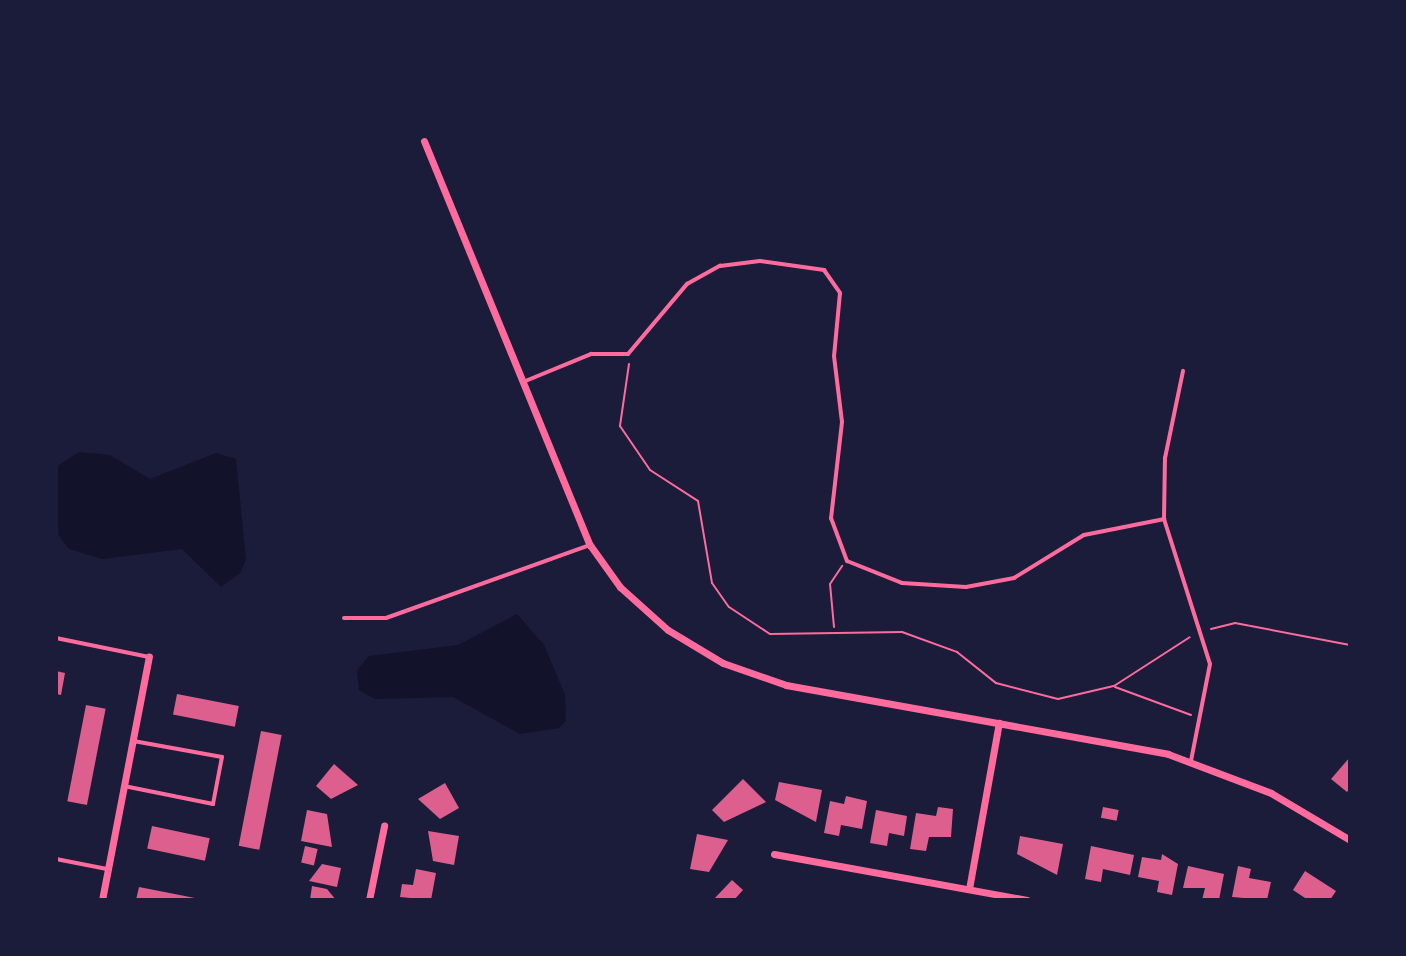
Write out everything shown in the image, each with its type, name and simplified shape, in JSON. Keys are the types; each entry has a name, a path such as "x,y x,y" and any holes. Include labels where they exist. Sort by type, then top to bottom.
{"street":[{"path":"424,141 590,545 636,603 723,663 786,685 1191,761 1271,793 1350,840"},
{"path":"102,900 149,657"},
{"path":"969,889 999,723"},
{"path":"369,900 384,826"},
{"path":"774,854 1027,900"}],"lane":[{"path":"521,383 591,354 628,354 687,284 720,266 789,262 832,276 840,293 834,356 842,422 831,518 847,561 902,583 966,587 1014,578 1084,535 1164,519"},
{"path":"1183,371 1165,458 1164,519 1202,633 1210,681 1191,761"},
{"path":"344,618 409,611 590,545"},
{"path":"56,638 149,657"},
{"path":"124,786 213,804 222,757 133,741"},
{"path":"56,859 107,869"}],"path":[{"path":"628,354 620,426 650,470 698,501 707,570 720,597 770,634 834,628 878,628 936,642 996,683 1048,698 1114,686 1202,633 1235,623 1350,645"},
{"path":"834,628 831,578 847,561"},
{"path":"1114,686 1157,697 1201,722"}],"shaded area":[{"path":"79,452 110,455 150,479 216,453 236,459 246,560 240,573 221,587 182,549 102,559 69,549 56,532 56,467"},
{"path":"517,614 544,645 565,695 566,721 559,728 520,734 453,697 375,699 359,690 357,670 369,656 458,645"}],"building":[{"path":"56,671 65,673 61,695 56,694"},
{"path":"177,694 239,706 235,727 173,715"},
{"path":"86,705 106,709 87,805 67,801"},
{"path":"261,731 282,735 259,850 239,846"},
{"path":"1350,757 1350,788 1347,792 1331,779"},
{"path":"334,764 358,785 331,799 316,786"},
{"path":"743,779 766,802 724,822 712,810"},
{"path":"779,782 822,790 816,822 775,800"},
{"path":"445,783 459,808 440,819 418,799"},
{"path":"846,796 867,801 862,829 841,825 839,836 824,833 830,801 844,804"},
{"path":"938,807 953,809 951,837 929,837 926,851 910,849 916,813 936,816"},
{"path":"1103,807 1119,810 1117,821 1101,818"},
{"path":"307,810 327,814 332,847 301,841"},
{"path":"876,810 907,816 904,836 889,833 887,846 870,843"},
{"path":"152,826 210,838 205,861 147,848"},
{"path":"428,831 459,836 454,865 433,861"},
{"path":"697,834 728,840 709,872 690,869"},
{"path":"1020,836 1063,844 1057,875 1017,854"},
{"path":"305,846 318,849 314,865 301,863"},
{"path":"1091,846 1134,855 1130,875 1103,869 1101,882 1085,879"},
{"path":"1162,854 1178,864 1172,895 1157,892 1159,881 1138,877 1142,857 1161,860"},
{"path":"322,864 341,868 337,887 309,881"},
{"path":"1188,866 1224,874 1219,900 1202,900 1205,888 1183,888"},
{"path":"1238,866 1251,869 1249,878 1271,882 1267,900 1232,897"},
{"path":"416,869 436,873 431,900 400,897 402,884 413,885"},
{"path":"1305,871 1336,891 1330,900 1308,900 1293,890"},
{"path":"732,880 743,890 734,900 713,900"},
{"path":"312,886 327,889 336,900 310,900"},
{"path":"139,887 200,899 200,900 136,900"}]}
